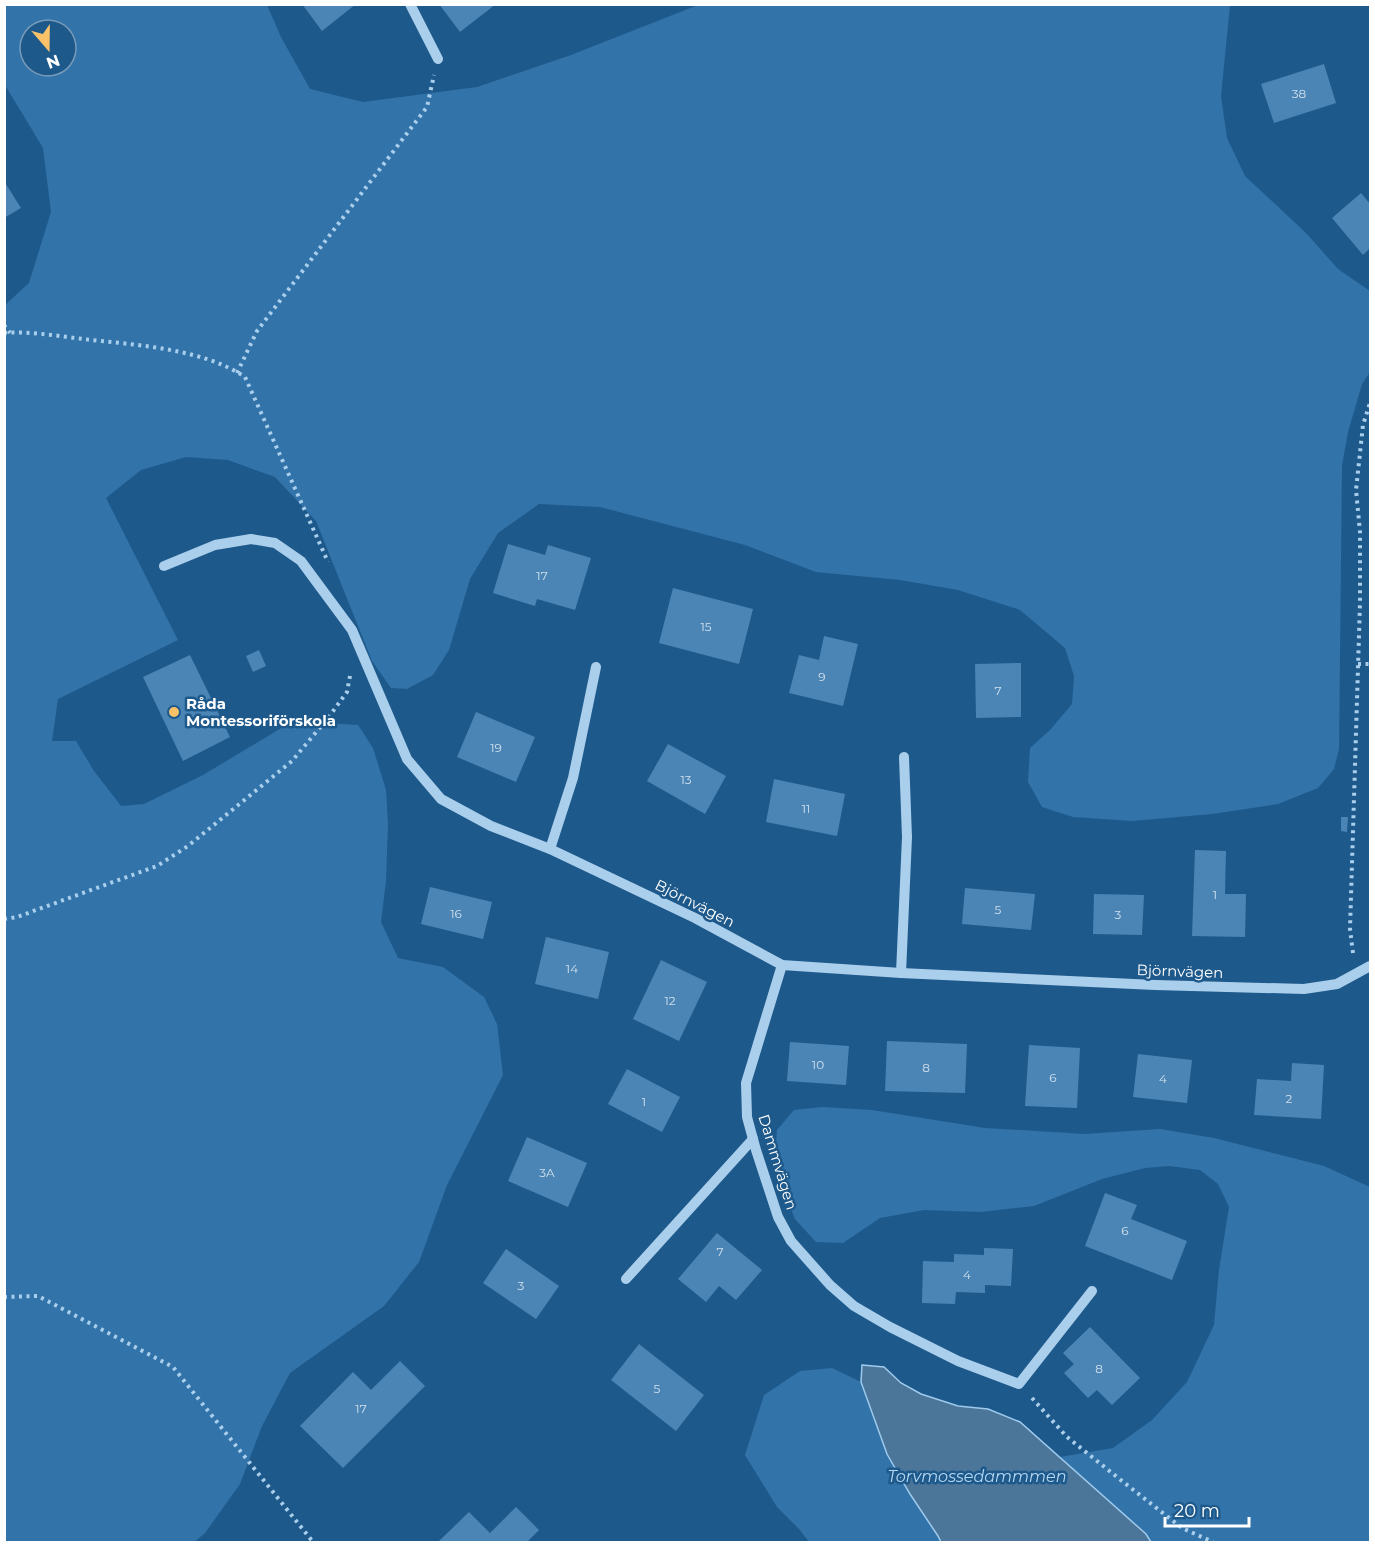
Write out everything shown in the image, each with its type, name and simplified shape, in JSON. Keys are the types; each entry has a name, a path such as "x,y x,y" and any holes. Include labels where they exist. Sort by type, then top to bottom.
{"street":[{"path":"410,4 438,58"},
{"name":"Björnvägen","path":"164,566 215,545 251,539 276,543 301,561 352,630 407,759 441,799 490,826 550,849 695,918 782,966 901,974 1304,989 1337,984 1370,967"},
{"path":"550,849 573,778 596,667"},
{"path":"901,974 907,837 904,757"},
{"name":"Dammvägen","path":"782,966 746,1083 747,1117 778,1217 786,1233 830,1285 854,1306 958,1361 1019,1384"},
{"path":"626,1279 753,1139"},
{"path":"1019,1384 1092,1291"}],"path":[{"path":"237,372 257,331 427,107 438,58"},
{"path":"4,325 7,333 65,336 139,345 201,357 245,377 328,564"},
{"path":"1370,967 1353,956 1350,929 1360,532 1356,490 1363,425 1371,403"},
{"path":"1358,664 1371,664"},
{"path":"4,919 28,913 157,866 188,846 292,761 347,692 352,667"},
{"path":"4,1297 38,1296 173,1367 313,1542"},
{"path":"1019,1384 1075,1443 1182,1528 1213,1542"}],"shaded area":[{"path":"5,4 267,5 281,37 310,89 363,102 477,87 571,55 698,5 1230,5 1221,96 1227,138 1245,176 1306,233 1338,269 1370,291 1370,372 1362,384 1348,432 1342,465 1339,749 1334,769 1318,788 1278,804 1212,814 1132,821 1073,817 1042,807 1028,782 1030,748 1050,730 1072,704 1074,676 1065,648 1020,610 958,590 900,580 816,572 745,545 600,507 539,504 498,533 470,579 449,650 433,675 407,689 391,688 372,661 316,521 275,477 228,460 186,457 141,470 106,498 178,640 58,699 52,741 76,741 94,771 121,806 144,804 203,775 293,721 358,725 373,748 386,790 388,824 386,881 381,922 398,958 443,967 484,997 497,1024 503,1075 447,1185 419,1262 384,1306 290,1373 262,1426 240,1484 205,1533 194,1542 5,1542 4,306 29,283 51,212 43,148 5,85"},
{"path":"822,1107 872,1110 985,1128 1085,1134 1160,1129 1214,1138 1324,1166 1370,1187 1370,1542 1151,1542 1146,1534 1060,1457 1113,1448 1152,1420 1187,1382 1214,1325 1219,1270 1229,1207 1218,1184 1200,1170 1169,1166 1145,1168 1102,1179 1034,1206 980,1212 924,1210 880,1218 843,1243 816,1242 795,1219 779,1180 776,1146 777,1130 794,1110"},
{"path":"832,1368 861,1382 887,1454 941,1542 809,1542 777,1507 745,1455 764,1395 800,1371"}],"water":[{"name":"Torvmossedammmen","path":"862,1365 884,1367 901,1383 921,1394 958,1406 988,1409 1020,1422 1146,1534 1151,1542 941,1542 887,1454 861,1382"}],"building":[{"path":"302,4 356,4 322,31"},
{"path":"439,4 496,4 460,32"},
{"path":"1324,64 1336,103 1274,123 1261,84"},
{"path":"4,181 21,208 4,218"},
{"path":"1361,193 1370,204 1370,248 1363,255 1332,218"},
{"path":"508,544 545,555 548,545 591,558 575,610 537,599 535,606 493,593"},
{"path":"673,588 753,609 739,664 659,643"},
{"path":"824,636 858,644 843,706 789,693 799,655 819,660"},
{"path":"259,650 266,666 253,672 246,656"},
{"path":"190,655 230,737 183,761 143,677"},
{"path":"1021,663 1021,717 976,718 975,664"},
{"path":"476,712 535,737 516,782 457,757"},
{"path":"668,744 726,776 705,814 647,781"},
{"path":"774,779 845,794 837,836 766,822"},
{"path":"1341,817 1348,817 1347,832 1341,831"},
{"path":"1195,850 1226,851 1225,894 1246,894 1245,937 1192,936"},
{"path":"430,887 492,902 483,939 421,924"},
{"path":"965,888 1035,894 1031,930 962,924"},
{"path":"1094,894 1144,895 1142,935 1093,934"},
{"path":"546,937 609,952 598,999 535,984"},
{"path":"661,960 707,982 679,1041 633,1019"},
{"path":"887,1041 967,1044 965,1093 885,1091"},
{"path":"790,1042 849,1046 846,1085 787,1081"},
{"path":"1029,1045 1080,1048 1077,1108 1025,1106"},
{"path":"1138,1054 1192,1060 1187,1103 1133,1097"},
{"path":"1292,1063 1324,1065 1321,1119 1254,1115 1257,1079 1291,1081"},
{"path":"627,1069 680,1097 662,1132 608,1104"},
{"path":"527,1137 587,1163 568,1207 508,1181"},
{"path":"1105,1193 1137,1205 1131,1219 1187,1241 1172,1280 1085,1246"},
{"path":"717,1233 762,1270 736,1300 719,1286 706,1302 678,1279"},
{"path":"984,1248 1013,1249 1011,1286 985,1285 985,1293 956,1292 955,1304 922,1303 923,1261 954,1262 954,1254 984,1255"},
{"path":"506,1249 559,1286 536,1319 483,1283"},
{"path":"1090,1327 1140,1378 1112,1405 1097,1390 1088,1398 1064,1373 1074,1364 1063,1353"},
{"path":"639,1344 704,1395 676,1431 611,1380"},
{"path":"400,1361 425,1386 343,1468 300,1426 353,1372 371,1390"},
{"path":"516,1507 539,1530 527,1542 438,1542 469,1512 490,1533"}],"place":[{"name":"Råda Montessoriförskola","path":"174,712"}]}
